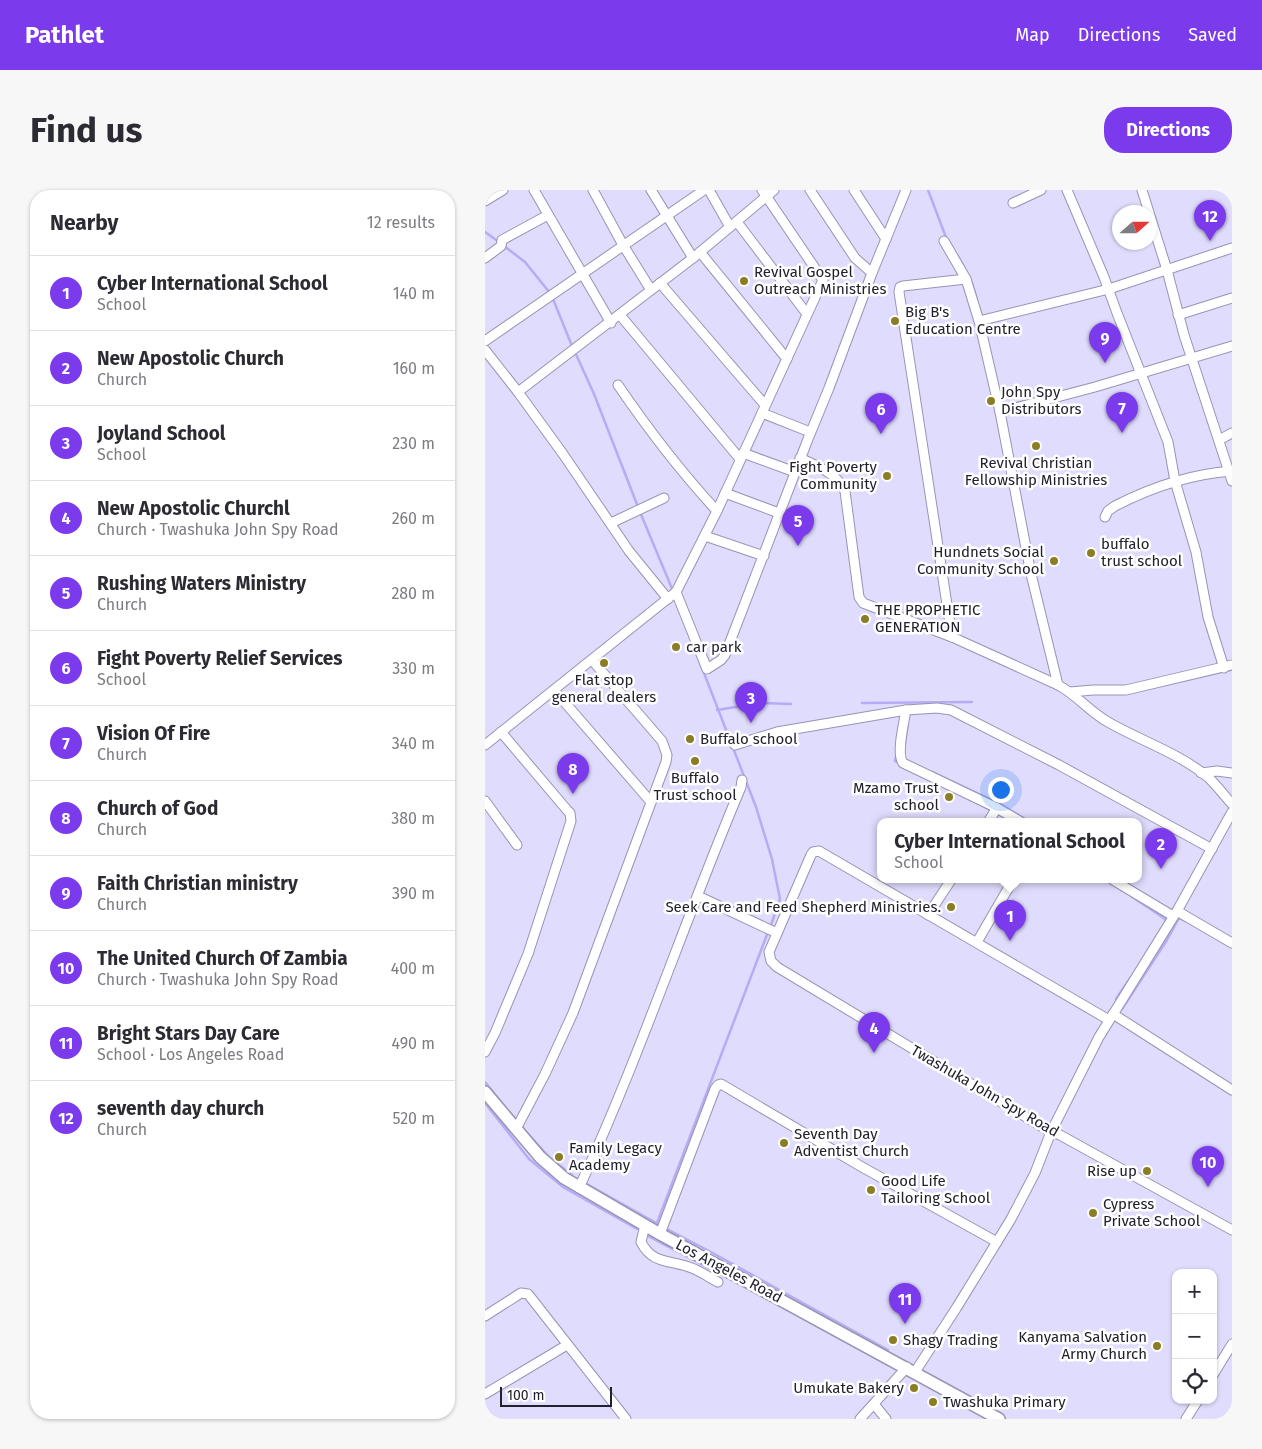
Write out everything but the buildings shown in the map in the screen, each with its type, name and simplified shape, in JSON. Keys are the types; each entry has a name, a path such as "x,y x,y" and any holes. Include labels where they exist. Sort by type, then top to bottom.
{"main road":[{"name":"Los Angeles Road","path":"485,1092 546,1163 559,1175 579,1188 999,1419"}],"street":[{"path":"485,201 503,190"},
{"path":"534,190 611,323"},
{"path":"593,190 623,245 651,290"},
{"path":"651,190 693,258"},
{"path":"485,341 704,190"},
{"path":"709,190 733,224 807,314"},
{"path":"518,392 611,323 693,258 733,224 764,194 774,190"},
{"path":"809,190 855,258 872,273"},
{"path":"854,190 886,239"},
{"path":"1013,203 1041,190"},
{"path":"1067,190 1109,288 1167,442 1175,481 1196,552 1205,603 1228,666 1126,690 1070,692"},
{"path":"1142,190 1192,358 1231,471 1232,481"},
{"path":"676,592 707,669 725,655 903,192"},
{"path":"485,745 676,592 705,536 823,283 823,278 764,194"},
{"path":"485,258 501,246 502,240 548,215"},
{"path":"945,241 966,279 979,321 1000,412 1031,574 1058,686"},
{"path":"979,321 1109,288 1232,248"},
{"path":"700,252 787,359"},
{"path":"952,637 899,292 903,286 966,279"},
{"path":"660,283 763,409 810,432"},
{"path":"1179,315 1232,298"},
{"path":"620,314 741,456 795,472"},
{"path":"1000,412 1087,389 1232,346"},
{"path":"485,350 518,392 635,558 668,599"},
{"path":"618,385 674,462 717,511"},
{"path":"1219,440 1232,433"},
{"path":"800,458 829,472 845,491 859,596 863,603 952,637 1070,692 1106,721 1160,748 1201,773 1232,804"},
{"path":"1105,517 1108,511 1123,502 1175,481 1211,473 1231,471"},
{"path":"725,493 779,513"},
{"path":"611,523 664,498"},
{"path":"705,536 764,556"},
{"path":"516,1129 545,1074 573,1013 666,762 665,748 657,735 591,660"},
{"path":"554,690 651,802"},
{"path":"735,745 777,732 906,710 937,708 951,710 1066,768 1212,849"},
{"path":"906,710 900,752 903,762 1014,818"},
{"path":"485,1052 495,1033 528,954 571,821 570,813 501,732"},
{"path":"1201,773 1217,771 1232,773"},
{"path":"579,1188 615,1108 742,780"},
{"path":"485,801 517,845"},
{"path":"991,818 997,808"},
{"path":"860,1419 911,1370 997,1242 1035,1173 1051,1132 1111,1017 1175,914 1232,812"},
{"name":"Twashuka John Spy Road","path":"928,915 822,853 815,851 811,855 769,952 771,961 773,965 1051,1132 1060,1135 1232,1230"},
{"path":"949,883 928,915 1111,1017 1232,1090"},
{"path":"977,942 1011,883"},
{"path":"1118,883 1232,943"},
{"path":"698,896 777,933"},
{"path":"660,1234 715,1089 721,1084 862,1167 997,1242"},
{"path":"645,1225 641,1242 655,1257 661,1261 688,1267 717,1282"},
{"path":"485,1316 525,1293 528,1294 626,1419"},
{"path":"1217,1368 1232,1344"},
{"path":"485,1394 567,1345"},
{"path":"874,1404 886,1419"},
{"path":"1189,1418 1196,1404"}],"waterway":[{"path":"928,190 947,240"},
{"path":"485,232 499,242"},
{"path":"504,246 525,262 550,293"},
{"path":"957,255 964,267"},
{"path":"972,283 977,300"},
{"path":"553,299 572,346"},
{"path":"575,352 594,394 638,507"},
{"path":"999,390 1005,408"},
{"path":"640,512 673,591"},
{"path":"697,655 756,807 772,859 780,899 771,925"},
{"path":"862,703 972,702"},
{"path":"717,710 761,703 791,704"},
{"path":"905,743 908,724"},
{"path":"897,752 895,761 900,763"},
{"path":"932,772 1002,805 1023,818"},
{"path":"971,800 992,811"},
{"path":"996,813 1004,818"},
{"path":"1131,896 1165,919 1166,922"},
{"path":"1122,1009 1167,940 1179,918 1185,921"},
{"path":"657,1223 768,932"},
{"path":"1116,999 1131,977"},
{"path":"485,1082 506,1108"},
{"path":"485,1103 529,1159 563,1187 637,1229"},
{"path":"528,1134 550,1158 572,1175"},
{"path":"585,1183 658,1224"},
{"path":"665,1228 888,1350"},
{"path":"648,1236 775,1303"},
{"path":"808,1321 888,1365"}],"place":[{"name":"seventh day church","path":"1210,241"},
{"name":"Revival Gospel Outreach Ministries","path":"744,281"},
{"name":"Big B's Education Centre","path":"895,321"},
{"name":"Faith Christian ministry","path":"1105,363"},
{"name":"John Spy Distributors","path":"991,401"},
{"name":"Vision Of Fire","path":"1122,433"},
{"name":"Fight Poverty Relief Services","path":"881,434"},
{"name":"Revival Christian Fellowship Ministries","path":"1036,446"},
{"name":"Fight Poverty Community","path":"887,476"},
{"name":"Rushing Waters Ministry","path":"798,546"},
{"name":"buffalo trust school","path":"1091,553"},
{"name":"Hundnets Social Community School","path":"1054,561"},
{"name":"THE PROPHETIC GENERATION","path":"865,619"},
{"name":"car park","path":"676,647"},
{"name":"Flat stop general dealers","path":"604,663"},
{"name":"Joyland School","path":"751,723"},
{"name":"Buffalo school","path":"690,739"},
{"name":"Buffalo Trust school","path":"695,761"},
{"name":"Church of God","path":"573,794"},
{"name":"Mzamo Trust school","path":"949,797"},
{"name":"New Apostolic Church","path":"1161,869"},
{"name":"Seek Care and Feed Shepherd Ministries.","path":"951,907"},
{"name":"Cyber International School","path":"1010,941"},
{"name":"New Apostolic Churchl","path":"874,1053"},
{"name":"Seventh Day Adventist Church","path":"784,1143"},
{"name":"Family Legacy Academy","path":"559,1157"},
{"name":"Rise up","path":"1147,1171"},
{"name":"The United Church Of Zambia","path":"1208,1187"},
{"name":"Good Life Tailoring School","path":"871,1190"},
{"name":"Cypress Private School","path":"1093,1213"},
{"name":"Bright Stars Day Care","path":"905,1324"},
{"name":"Shagy Trading","path":"893,1340"},
{"name":"Kanyama Salvation Army Church","path":"1157,1346"},
{"name":"Umukate Bakery","path":"914,1388"},
{"name":"Twashuka Primary","path":"933,1402"}]}
